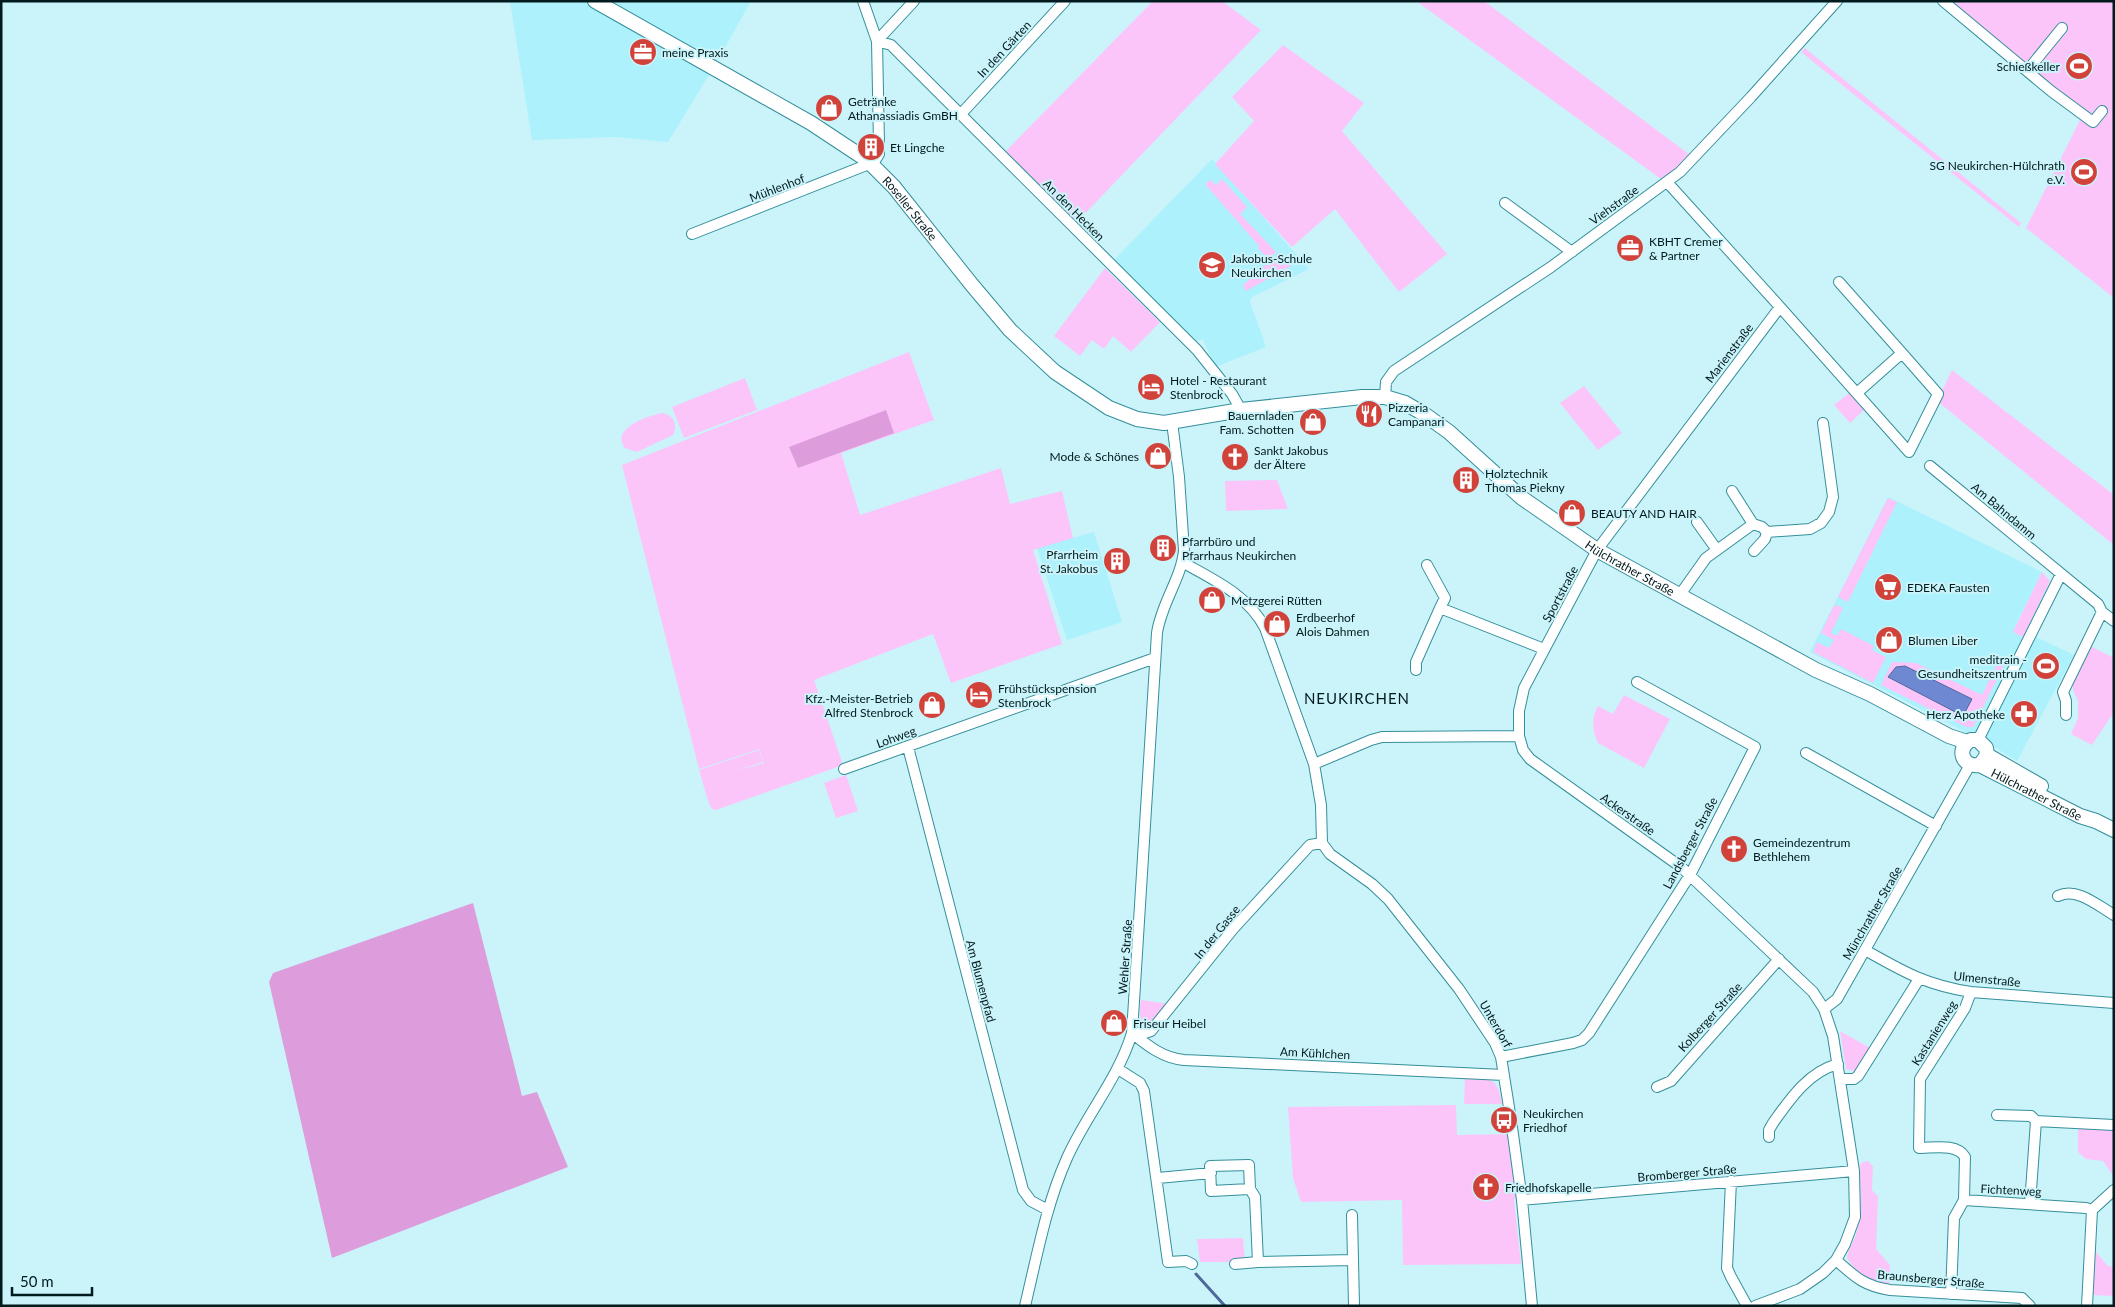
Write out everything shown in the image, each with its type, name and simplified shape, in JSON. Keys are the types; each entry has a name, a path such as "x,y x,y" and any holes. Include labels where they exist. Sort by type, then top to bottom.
{"street":[{"name":"Roseller Straße","path":"595,1 811,123 872,164 900,194 992,309 1041,360 1078,389 1115,411 1144,421 1172,422 1241,410"},
{"path":"863,1 877,41 879,148 878,155 872,164"},
{"path":"877,41 914,1"},
{"name":"In den Gärten","path":"961,114 1065,1"},
{"name":"Viehstraße","path":"1385,398 1386,382 1394,371 1572,252 1667,182 1692,161 1837,1"},
{"path":"1943,1 2027,71 2093,122 2102,111"},
{"path":"2027,71 2062,28"},
{"name":"An den Hecken","path":"877,41 891,45 1197,350 1232,394 1241,410"},
{"name":"Mühlenhof","path":"692,234 872,164"},
{"path":"1667,182 1858,392 1909,452 1938,394 1839,282"},
{"path":"1505,204 1572,252"},
{"name":"Marienstraße","path":"1597,550 1780,306"},
{"path":"1858,392 1902,353"},
{"name":"Hülchrather Straße","path":"1241,410 1362,397 1385,398 1405,402 1431,418 1456,438 1511,489 1597,550 1816,670 1839,686 1969,745 1986,748 1979,762"},
{"name":"Wehler Straße","path":"1024,1306 1048,1210 1072,1147 1118,1070 1132,1033 1158,624 1182,562 1184,547 1172,422"},
{"path":"1766,532 1810,529 1821,522 1829,512 1833,497 1823,424"},
{"name":"Am Bahndamm","path":"1930,466 2098,604 2102,612 2114,621"},
{"path":"1732,491 1754,524 1762,527 1766,532 1765,539 1754,551"},
{"path":"1697,522 1717,550"},
{"path":"1679,596 1706,558 1754,524"},
{"name":"Sportstraße","path":"1519,736 1522,695 1544,649 1597,550"},
{"path":"1182,562 1240,596 1256,613 1269,637 1314,764 1321,805 1322,843"},
{"path":"1416,670 1416,662 1445,598 1427,565"},
{"path":"1969,745 2061,574"},
{"path":"1440,608 1544,649"},
{"path":"2066,715 2066,701 2063,692 2102,612"},
{"name":"Lohweg","path":"844,769 1155,658"},
{"name":"Landsberger Straße","path":"1501,1057 1573,1043 1586,1037 1690,875 1755,747 1637,682"},
{"path":"1314,764 1382,737 1519,736"},
{"name":"Ackerstraße","path":"1519,736 1523,750 1530,758 1690,875 1808,987 1824,1008 1832,1030 1854,1172 1856,1202 1854,1224 1836,1260 1824,1273 1805,1286 1754,1306"},
{"name":"Hülchrather Straße","path":"1969,745 1966,763 1979,762 2083,809 2096,821 2114,830"},
{"name":"Am Blumenpfad","path":"908,747 1023,1190 1031,1201 1048,1210"},
{"path":"1806,753 1936,826"},
{"name":"Münchrather Straße","path":"1824,1008 1836,999 1936,826 1979,762"},
{"name":"In der Gasse","path":"1132,1033 1151,1031 1233,929 1310,845 1322,843"},
{"name":"Unterdorf","path":"1322,843 1328,852 1372,884 1388,899 1472,1006 1501,1057 1522,1200 1532,1306"},
{"path":"2058,896 2066,893 2076,894 2114,915"},
{"name":"Ulmenstraße","path":"1865,950 1934,985 1971,992 2114,1003"},
{"name":"Kolberger Straße","path":"1657,1087 1671,1081 1779,959"},
{"path":"1840,1079 1854,1079 1858,1076 1919,979"},
{"name":"Kastanienweg","path":"1964,1200 1965,1157 1963,1154 1952,1149 1915,1152 1920,1079 1966,1008 1971,992"},
{"name":"Am Kühlchen","path":"1132,1033 1156,1051 1179,1060 1504,1074"},
{"path":"1769,1137 1769,1130 1773,1123 1806,1082 1822,1070 1838,1064"},
{"path":"1118,1070 1138,1081 1144,1088 1158,1178 1168,1262 1186,1261 1192,1264"},
{"path":"1997,1115 2031,1116 2036,1121 2114,1125"},
{"path":"2030,1204 2036,1121"},
{"path":"1250,1189 1212,1190 1210,1166 1248,1165 1250,1189 1255,1197 1258,1262"},
{"name":"Bromberger Straße","path":"1522,1200 1854,1172"},
{"path":"1158,1178 1211,1174"},
{"path":"1731,1181 1728,1271 1746,1306"},
{"path":"2087,1306 2092,1210 2114,1190"},
{"name":"Fichtenweg","path":"1950,1294 1954,1218 1964,1200 2086,1208 2092,1210"},
{"path":"1352,1215 1354,1306"},
{"path":"1235,1264 1353,1260"},
{"name":"Braunsberger Straße","path":"1836,1260 1858,1280 1876,1288 2022,1298 2030,1306"}],"shaded area":[{"path":"510,1 751,1 717,62 668,142 617,137 532,140"},
{"path":"1153,1 1222,1 1261,30 1076,223 1005,152"},
{"path":"1416,1 1484,1 1690,155 1682,164 1661,179"},
{"name":"SG Neukirchen-Hülchrath e.V.","path":"1937,1 2114,1 2114,298 2026,228 2081,118"},
{"path":"1283,45 1364,103 1342,131 1447,254 1399,292 1335,209 1292,247 1215,164 1254,121 1232,97"},
{"path":"1805,48 2021,223 2019,227 1801,52"},
{"name":"Jakobus-Schule Neukirchen","path":"1212,159 1309,269 1252,297 1250,302 1266,347 1215,367 1203,339 1195,342 1114,260"},
{"path":"1222,179 1247,207 1240,214 1276,252 1268,259 1205,184 1211,180 1216,185"},
{"path":"1280,252 1291,266 1246,291 1243,285"},
{"path":"1105,268 1160,322 1131,352 1113,336 1104,349 1092,340 1080,356 1054,336"},
{"path":"909,352 934,420 841,453 860,515 1001,468 1010,504 1062,491 1073,538 1033,550 1062,644 951,683 933,634 814,680 843,765 716,810 712,809 699,770 759,750 763,762 735,771 764,763 759,749 699,769 622,465"},
{"path":"1952,370 2114,495 2114,545 1937,401"},
{"path":"745,378 757,410 684,438 672,407"},
{"path":"1584,386 1622,433 1598,450 1560,403"},
{"path":"1849,393 1864,410 1850,423 1834,405"},
{"path":"886,410 894,433 798,468 789,447"},
{"path":"662,413 674,421 673,435 637,452 625,448 622,435 626,429 640,420"},
{"path":"1277,480 1288,509 1226,511 1225,481"},
{"path":"1888,497 2042,572 2015,627 2074,655 2017,761 1996,748 1810,652"},
{"path":"1888,498 1897,502 1848,602 1838,597"},
{"path":"1094,532 1122,622 1067,640 1037,548"},
{"path":"2042,572 2050,581 2023,637 2013,632"},
{"path":"1836,605 1843,608 1831,633 1837,636 1841,629 1874,646 1872,650 1886,657 1873,683 1813,652 1817,642 1829,648 1834,640 1821,633 1833,607"},
{"path":"2090,646 2114,658 2114,712 2092,745 2071,734 2078,718 2078,701 2073,690 2073,682"},
{"path":"1892,662 1916,663 1982,695 1998,662 2004,665 1973,727 1966,727 1881,685","holes":["1905,666 1971,699 1963,716"]},
{"path":"1624,695 1670,719 1644,768 1598,743 1594,734 1593,720 1598,706 1613,714"},
{"path":"846,775 858,811 836,818 824,783"},
{"path":"473,903 522,1096 537,1092 568,1167 332,1258 269,982 273,973"},
{"path":"1141,1000 1170,1004 1150,1026 1141,1019"},
{"path":"1840,1031 1872,1049 1858,1072 1846,1069"},
{"path":"1465,1079 1491,1081 1498,1088 1502,1104 1464,1104"},
{"path":"1456,1105 1457,1135 1509,1134 1517,1198 1514,1199 1521,1264 1403,1265 1402,1200 1301,1202 1293,1178 1288,1107"},
{"path":"2078,1125 2114,1126 2114,1177 2103,1161 2086,1159 2078,1152"},
{"path":"1868,1161 1873,1167 1872,1190 1878,1197 1876,1249 1890,1265 1889,1286 1864,1277 1847,1258 1856,1235 1861,1210 1860,1165"},
{"path":"1243,1238 1245,1262 1200,1262 1197,1239"},
{"path":"2095,1251 2108,1266 2114,1267 2114,1296 2090,1295"}],"water":[{"path":"1905,666 1972,699 1963,716 1888,677 1896,667"}],"waterway":[{"path":"1196,1274 1225,1306"}],"place":[{"name":"meine Praxis","path":"643,52"},
{"name":"Schießkeller","path":"2079,66"},
{"name":"Getränke Athanassiadis GmBH","path":"829,108"},
{"name":"Et Lingche","path":"871,147"},
{"name":"SG Neukirchen-Hülchrath e.V.","path":"2084,172"},
{"name":"KBHT Cremer & Partner","path":"1630,248"},
{"name":"Jakobus-Schule Neukirchen","path":"1212,265"},
{"name":"Hotel - Restaurant Stenbrock","path":"1151,387"},
{"name":"Pizzeria Campanari","path":"1369,414"},
{"name":"Bauernladen Fam. Schotten","path":"1313,422"},
{"name":"Mode & Schönes","path":"1158,456"},
{"name":"Sankt Jakobus der Ältere","path":"1235,457"},
{"name":"Holztechnik Thomas Piekny","path":"1466,480"},
{"name":"BEAUTY AND HAIR","path":"1572,513"},
{"name":"Pfarrbüro und Pfarrhaus Neukirchen","path":"1163,548"},
{"name":"Pfarrheim St. Jakobus","path":"1117,561"},
{"name":"EDEKA Fausten","path":"1888,587"},
{"name":"Metzgerei Rütten","path":"1212,600"},
{"name":"Erdbeerhof Alois Dahmen","path":"1277,624"},
{"name":"Blumen Liber","path":"1889,640"},
{"name":"meditrain - Gesundheitszentrum","path":"2046,666"},
{"name":"Frühstückspension Stenbrock","path":"979,695"},
{"name":"Kfz.-Meister-Betrieb Alfred Stenbrock","path":"932,705"},
{"name":"Herz Apotheke","path":"2024,714"},
{"name":"Gemeindezentrum Bethlehem","path":"1734,849"},
{"name":"Friseur Heibel","path":"1114,1023"},
{"name":"Neukirchen Friedhof","path":"1504,1120"},
{"name":"Friedhofskapelle","path":"1486,1187"}],"district":[{"name":"NEUKIRCHEN","path":"1357,698"}]}
